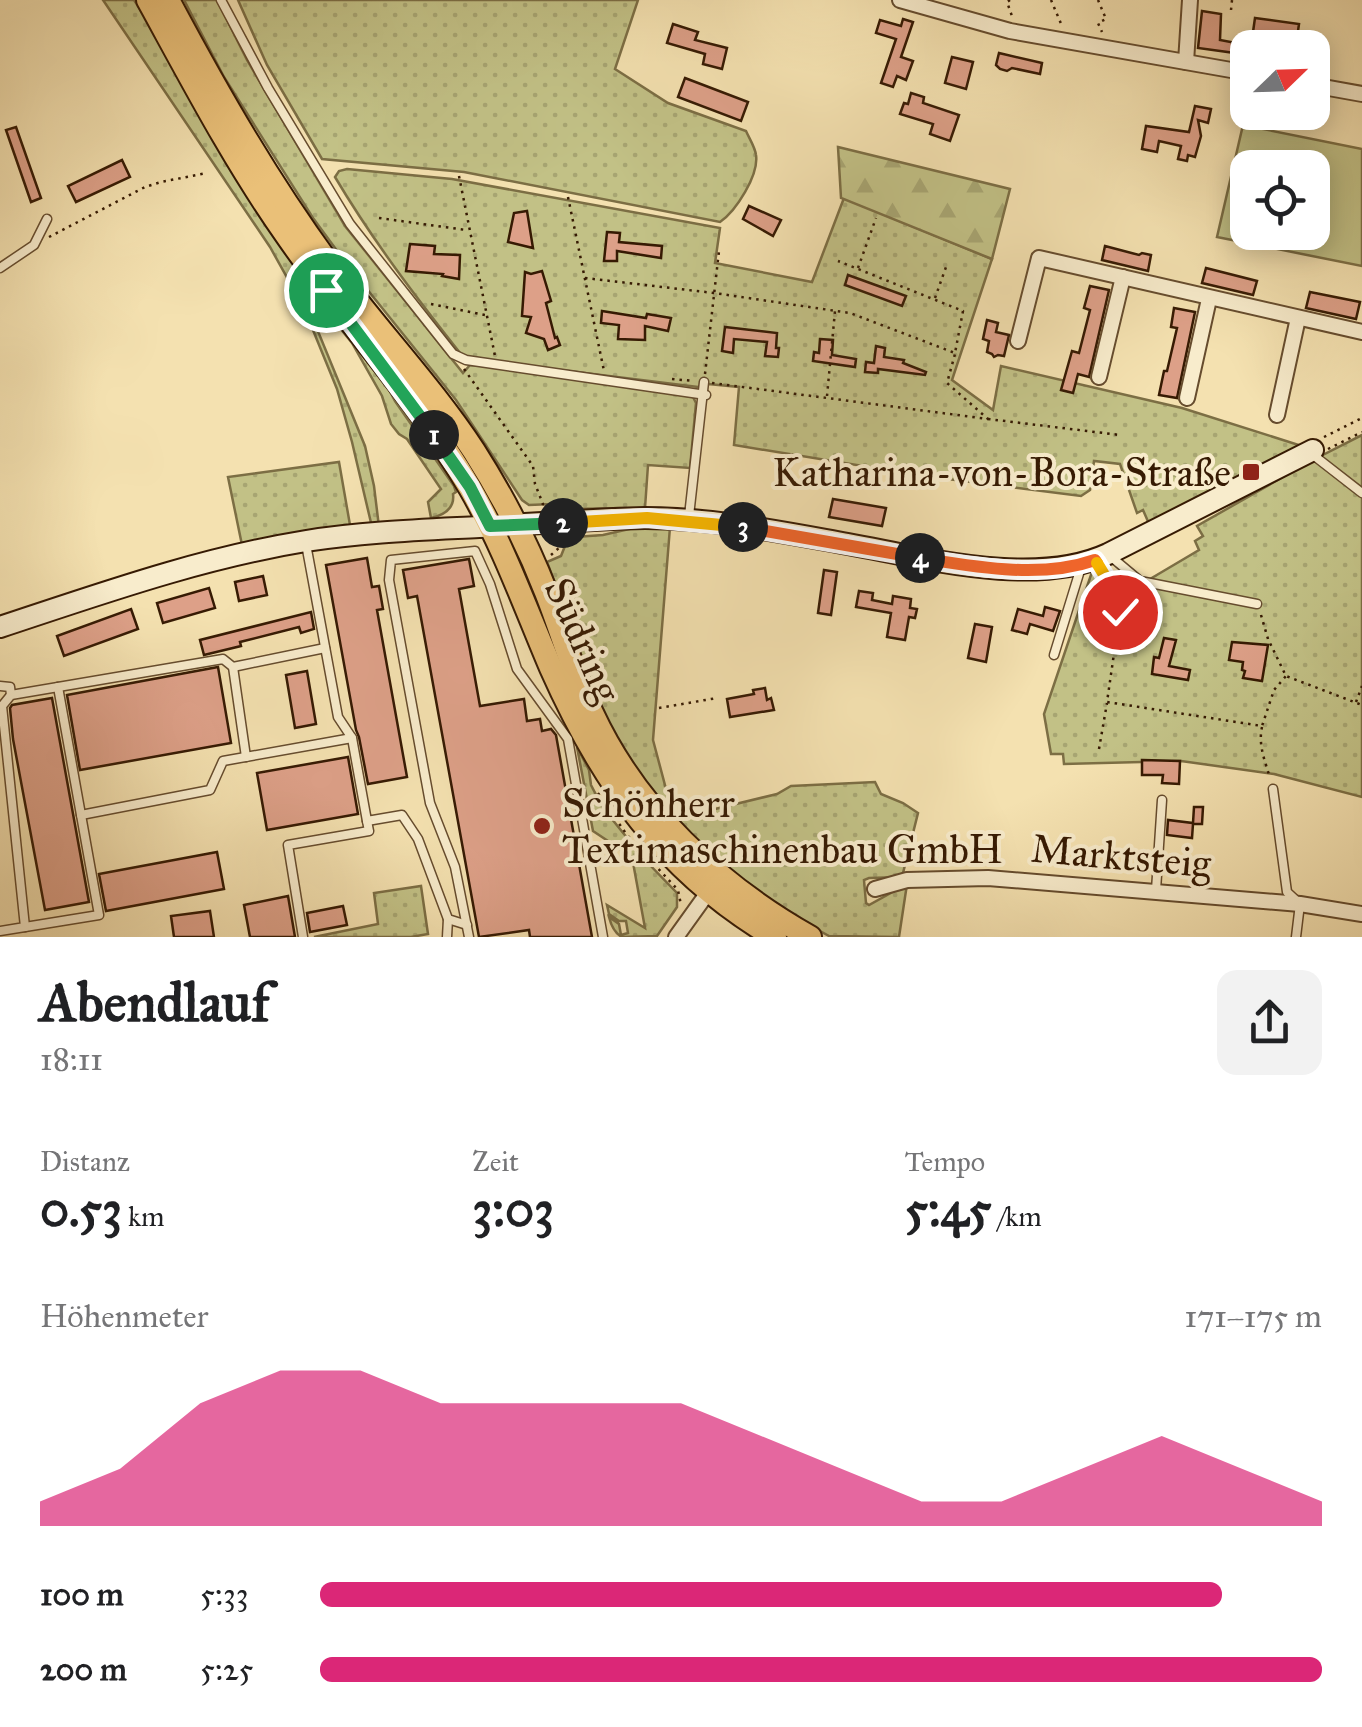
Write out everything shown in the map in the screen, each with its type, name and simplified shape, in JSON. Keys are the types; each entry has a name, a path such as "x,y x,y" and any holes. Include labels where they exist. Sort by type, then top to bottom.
{"main road":[{"name":"Südring","path":"148,0 202,101 261,198 451,459 490,526 552,669 598,762 639,821 685,872 755,903 810,937"},
{"name":"Südring","path":"168,0 226,107 286,204 489,475 542,582 591,712 614,756 658,817 749,921 775,937"}],"street":[{"path":"900,0 1010,30 1230,71"},
{"path":"1186,62 1190,0"},
{"path":"1330,88 1362,94"},
{"path":"1018,341 1040,258 1362,332"},
{"path":"1099,377 1123,277"},
{"path":"1187,398 1210,299"},
{"path":"1277,415 1298,318"},
{"path":"0,627 152,577 306,541 516,524 647,518 688,521 962,564 1054,569 1095,559 1314,453"},
{"name":"Marktsteig","path":"875,889 907,880 988,878 1156,890 1362,914"},
{"path":"676,937 718,886"}],"lane":[{"path":"221,0 268,88 350,224 453,354 466,360 704,390 688,521"},
{"path":"0,268 34,245 48,219"},
{"path":"1314,453 1362,493"},
{"path":"303,937 288,845 369,831 352,738 338,717 306,541"},
{"path":"469,937 454,867 430,803 389,580 391,560 475,551 490,584 517,669 568,739 603,937"},
{"path":"1054,655 1095,559 1140,581 1258,604"},
{"path":"234,667 325,648"},
{"path":"26,928 2,706 11,695 223,659 234,667 246,756"},
{"path":"0,686 10,687 11,695"},
{"path":"0,931 98,915 58,687"},
{"path":"81,815 210,790 223,761 352,738"},
{"path":"1273,789 1288,892 1300,904 1296,937"},
{"path":"1156,890 1162,800"},
{"path":"367,821 402,815 418,839 448,919 447,937"},
{"path":"448,919 467,924"}],"path":[{"path":"1010,0 1007,2 1012,14"},
{"path":"1051,0 1064,31 1064,41"},
{"path":"1103,34 1098,22 1106,19 1099,2 1108,0"},
{"path":"1231,10 1232,0"},
{"path":"34,245 145,188 207,173"},
{"path":"459,176 495,359"},
{"path":"568,198 604,372"},
{"path":"379,218 469,230"},
{"path":"857,269 876,218"},
{"path":"704,390 718,251"},
{"path":"838,261 963,311 947,382 988,419"},
{"path":"934,300 946,266"},
{"path":"585,278 850,312 955,353"},
{"path":"431,304 486,315"},
{"path":"827,398 836,311"},
{"path":"453,354 533,466 543,504 540,507"},
{"path":"666,378 704,390 827,398 1120,435"},
{"path":"1314,453 1362,432"},
{"path":"1095,559 1112,588 1120,612 1099,749"},
{"path":"1258,604 1268,639 1286,676 1362,705"},
{"path":"1273,789 1260,736 1274,690 1286,676"},
{"path":"1356,703 1362,686"},
{"path":"659,708 717,698"},
{"path":"1107,702 1262,726"}],"green space":[{"path":"103,0 134,0 454,486 452,504 444,513 431,518 428,502 441,489 407,439 391,424 382,396 352,343 319,302 308,307 365,446 379,527 372,527 337,389 304,308 270,247"},
{"path":"184,0 217,0 247,60 345,226 463,373 470,365 513,368 693,397 696,403 690,468 648,465 645,508 559,509 553,504 529,505 522,500 456,400 313,218 224,77"},
{"path":"238,0 638,0 615,69 668,103 746,131 756,155 754,172 739,201 720,222 464,172 322,159 267,65"},
{"path":"1242,130 1268,130 1362,149 1362,266 1282,250 1330,250 1330,150 1237,150"},
{"path":"838,147 1010,189 992,259 841,198"},
{"path":"347,169 452,179 720,228 715,263 812,282 844,198 992,259 952,380 993,410 1001,366 1182,408 1305,447 1150,526 1143,510 1137,513 1120,464 1094,461 1090,490 1081,496 924,476 734,445 739,387 698,387 464,358 396,270 335,177"},
{"path":"1230,181 1230,240 1217,237"},
{"path":"1362,435 1362,797 1274,774 1181,761 1064,764 1063,754 1051,754 1044,714 1093,569 1150,579 1199,550 1195,541 1203,536 1197,526"},
{"path":"339,462 350,525 242,545 228,477"},
{"path":"638,527 670,527 653,740 674,819 777,794 791,786 875,782 881,794 918,813 902,877 864,880 869,905 907,884 899,937 829,936 775,906 715,861 670,819 635,774 596,707 547,562 561,556 567,541 575,537"},
{"path":"577,747 603,808 677,893 677,907 657,936 622,937 612,926 609,917 619,924 621,935 628,933 626,921 609,914 607,905 645,928 632,857 593,831"},
{"path":"421,886 428,934 314,937 378,924 374,893"}],"building":[{"path":"1202,11 1221,14 1220,40 1230,42 1230,52 1198,48"},
{"path":"1255,18 1299,24 1298,30 1253,30"},
{"path":"903,19 913,22 901,57 913,61 906,80 897,76 893,87 881,83 896,39 876,33 880,20 901,26"},
{"path":"673,24 698,32 695,40 727,48 722,69 703,64 705,54 667,43"},
{"path":"999,53 1042,63 1040,74 1000,69 996,65"},
{"path":"952,57 973,62 966,89 945,83"},
{"path":"685,78 748,102 741,121 678,97"},
{"path":"911,93 924,97 923,103 959,115 950,141 930,134 933,124 900,114"},
{"path":"1195,106 1211,109 1208,123 1198,120 1201,136 1195,157 1188,155 1187,161 1178,159 1181,146 1159,141 1157,152 1142,149 1146,126 1189,132"},
{"path":"16,127 41,198 31,202 6,130"},
{"path":"122,160 130,177 76,202 68,186"},
{"path":"749,206 781,220 773,236 743,219"},
{"path":"527,211 533,248 508,242 514,213"},
{"path":"607,232 620,233 619,242 662,246 661,258 617,251 617,261 604,261"},
{"path":"410,244 435,246 434,254 460,255 459,279 406,271"},
{"path":"1105,246 1151,255 1148,271 1102,260"},
{"path":"1206,268 1257,281 1253,295 1202,283"},
{"path":"542,271 551,301 546,303 560,345 548,350 544,339 526,333 531,317 522,316 525,272"},
{"path":"848,275 906,296 902,306 845,285"},
{"path":"1090,286 1109,290 1089,377 1078,374 1073,393 1061,390 1072,351 1079,353 1090,310 1084,308"},
{"path":"1310,292 1360,302 1356,319 1306,308"},
{"path":"1174,308 1195,312 1177,398 1159,395 1177,328 1171,327"},
{"path":"602,311 671,318 668,331 645,326 645,340 618,339 619,325 601,323"},
{"path":"987,320 998,323 996,332 1009,335 1004,356 994,357 987,352 989,341 983,339"},
{"path":"725,327 777,333 778,357 765,356 767,342 734,339 733,353 722,351"},
{"path":"820,339 833,340 832,355 856,359 855,367 813,361 814,352 819,353"},
{"path":"876,346 885,348 884,357 904,360 903,363 926,372 925,375 878,369 878,373 865,372 866,362 874,363"},
{"path":"833,499 886,508 882,526 829,517"},
{"path":"367,558 372,587 379,586 383,609 377,610 407,777 368,784 326,565"},
{"path":"469,559 474,586 459,589 480,706 524,699 527,721 540,719 542,731 551,729 556,735 592,937 530,937 529,930 479,937 417,596 408,598 403,570"},
{"path":"824,570 837,572 831,615 818,613"},
{"path":"263,576 267,595 239,601 235,582"},
{"path":"209,588 215,608 163,623 157,603"},
{"path":"859,591 873,593 872,600 892,604 893,596 911,599 910,608 917,609 915,618 909,617 905,640 887,637 891,613 856,607"},
{"path":"1045,607 1060,611 1053,631 1030,624 1027,634 1012,630 1018,609 1043,616"},
{"path":"131,609 138,629 64,656 57,636"},
{"path":"311,612 314,629 301,633 299,627 204,655 200,640"},
{"path":"975,624 992,627 986,662 968,658"},
{"path":"1164,638 1176,640 1169,666 1190,670 1188,680 1152,674 1154,657 1159,658"},
{"path":"1232,642 1268,645 1262,681 1243,678 1243,662 1229,660"},
{"path":"218,667 231,743 80,770 67,695"},
{"path":"307,671 316,724 295,728 286,675"},
{"path":"765,688 774,710 730,717 727,699"},
{"path":"52,698 89,902 45,910 10,708"},
{"path":"348,757 358,814 267,830 257,773"},
{"path":"1142,760 1180,761 1179,784 1162,783 1163,775 1142,775"},
{"path":"1194,807 1203,807 1202,824 1193,824 1192,838 1167,835 1168,820 1193,823"},
{"path":"217,852 224,889 106,911 99,874"},
{"path":"288,896 295,937 250,937 244,905"},
{"path":"343,906 347,925 310,932 307,913"},
{"path":"210,911 214,937 174,937 171,916"}],"place":[{"name":"Katharina-von-Bora-Straße","path":"1251,472"},
{"name":"Schönherr Textimaschinenbau GmbH","path":"542,826"}],"route":[{"path":"326,290 451,459 490,526 647,518 751,528 962,564 1054,569 1095,560 1117,598 1120,612"}]}
